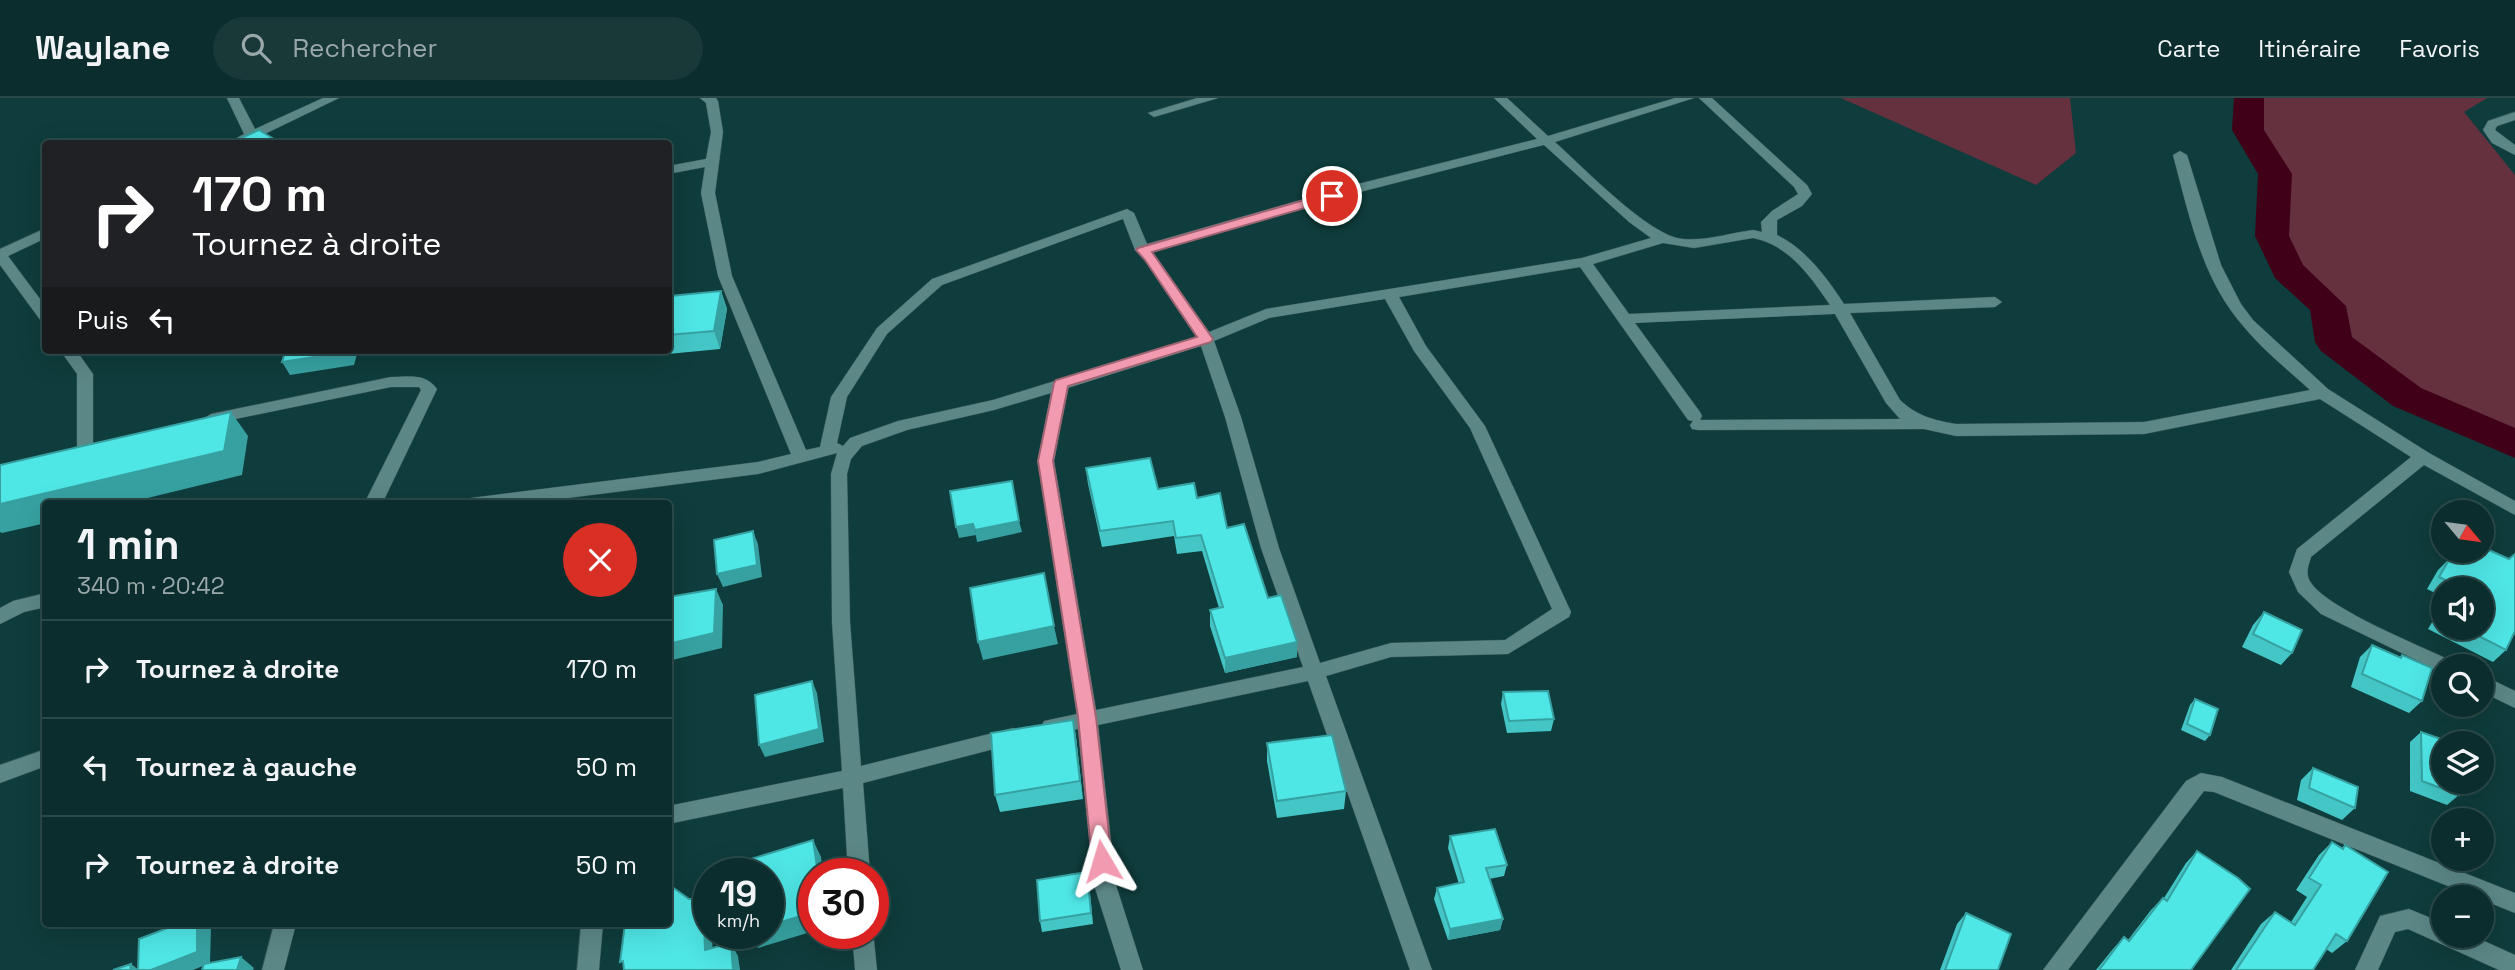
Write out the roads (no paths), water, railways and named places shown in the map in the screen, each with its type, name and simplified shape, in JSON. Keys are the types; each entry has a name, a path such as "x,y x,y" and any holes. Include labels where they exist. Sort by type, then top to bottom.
{"street":[{"path":"233,98 251,134"},
{"path":"240,140 333,98"},
{"path":"706,98 712,101 717,132 708,193 725,276 801,457"},
{"path":"1153,113 1212,98"},
{"path":"1500,98 1545,141 1661,239"},
{"path":"1142,250 1355,189 1545,141 1688,98"},
{"path":"1705,98 1800,185 1805,194 1801,202 1774,213 1768,222 1770,236"},
{"path":"2515,116 2492,124 2489,130 2497,140 2515,151"},
{"path":"2180,155 2200,231 2231,299 2247,322 2322,393 2423,457 2515,509"},
{"path":"672,169 713,162"},
{"path":"827,450 839,397 882,331 937,282 1127,213 1142,250 1150,257 1206,339 1233,417 1270,548 1420,970"},
{"path":"42,234 0,254 42,312"},
{"path":"537,500 619,495 758,468 856,442 904,425 994,405 1206,339 1266,314 1584,262 1661,239 1686,244 1756,234 1770,236 1787,244 1828,287 1894,403 1906,415 1924,424"},
{"path":"1584,262 1696,420 1924,424 1956,429 2144,428 2322,393"},
{"path":"672,814 853,778 1087,717 1314,672 1391,650 1508,646 1562,612 1477,426 1419,348 1390,294"},
{"path":"1625,319 1995,302"},
{"path":"71,354 85,374 86,454"},
{"path":"192,424 391,382 423,382 429,389 375,500"},
{"path":"1061,383 1046,461 1087,717 1105,885 1132,970"},
{"path":"856,442 843,457 839,474 841,622 858,858"},
{"path":"2423,457 2303,554 2298,572 2304,587 2328,609 2431,659"},
{"path":"0,617 19,606 42,601"},
{"path":"2494,689 2515,699"},
{"path":"0,774 42,758"},
{"path":"2054,970 2193,787 2201,782 2216,783 2515,903"},
{"path":"2366,970 2388,923 2409,919 2431,929"},
{"path":"273,970 284,927"},
{"path":"588,970 592,927"},
{"path":"2473,948 2515,967"},
{"path":"864,949 866,970"}],"waterway":[{"path":"2249,98 2248,130 2275,174 2272,236 2288,270 2328,306 2334,342 2407,397 2515,444"}]}
